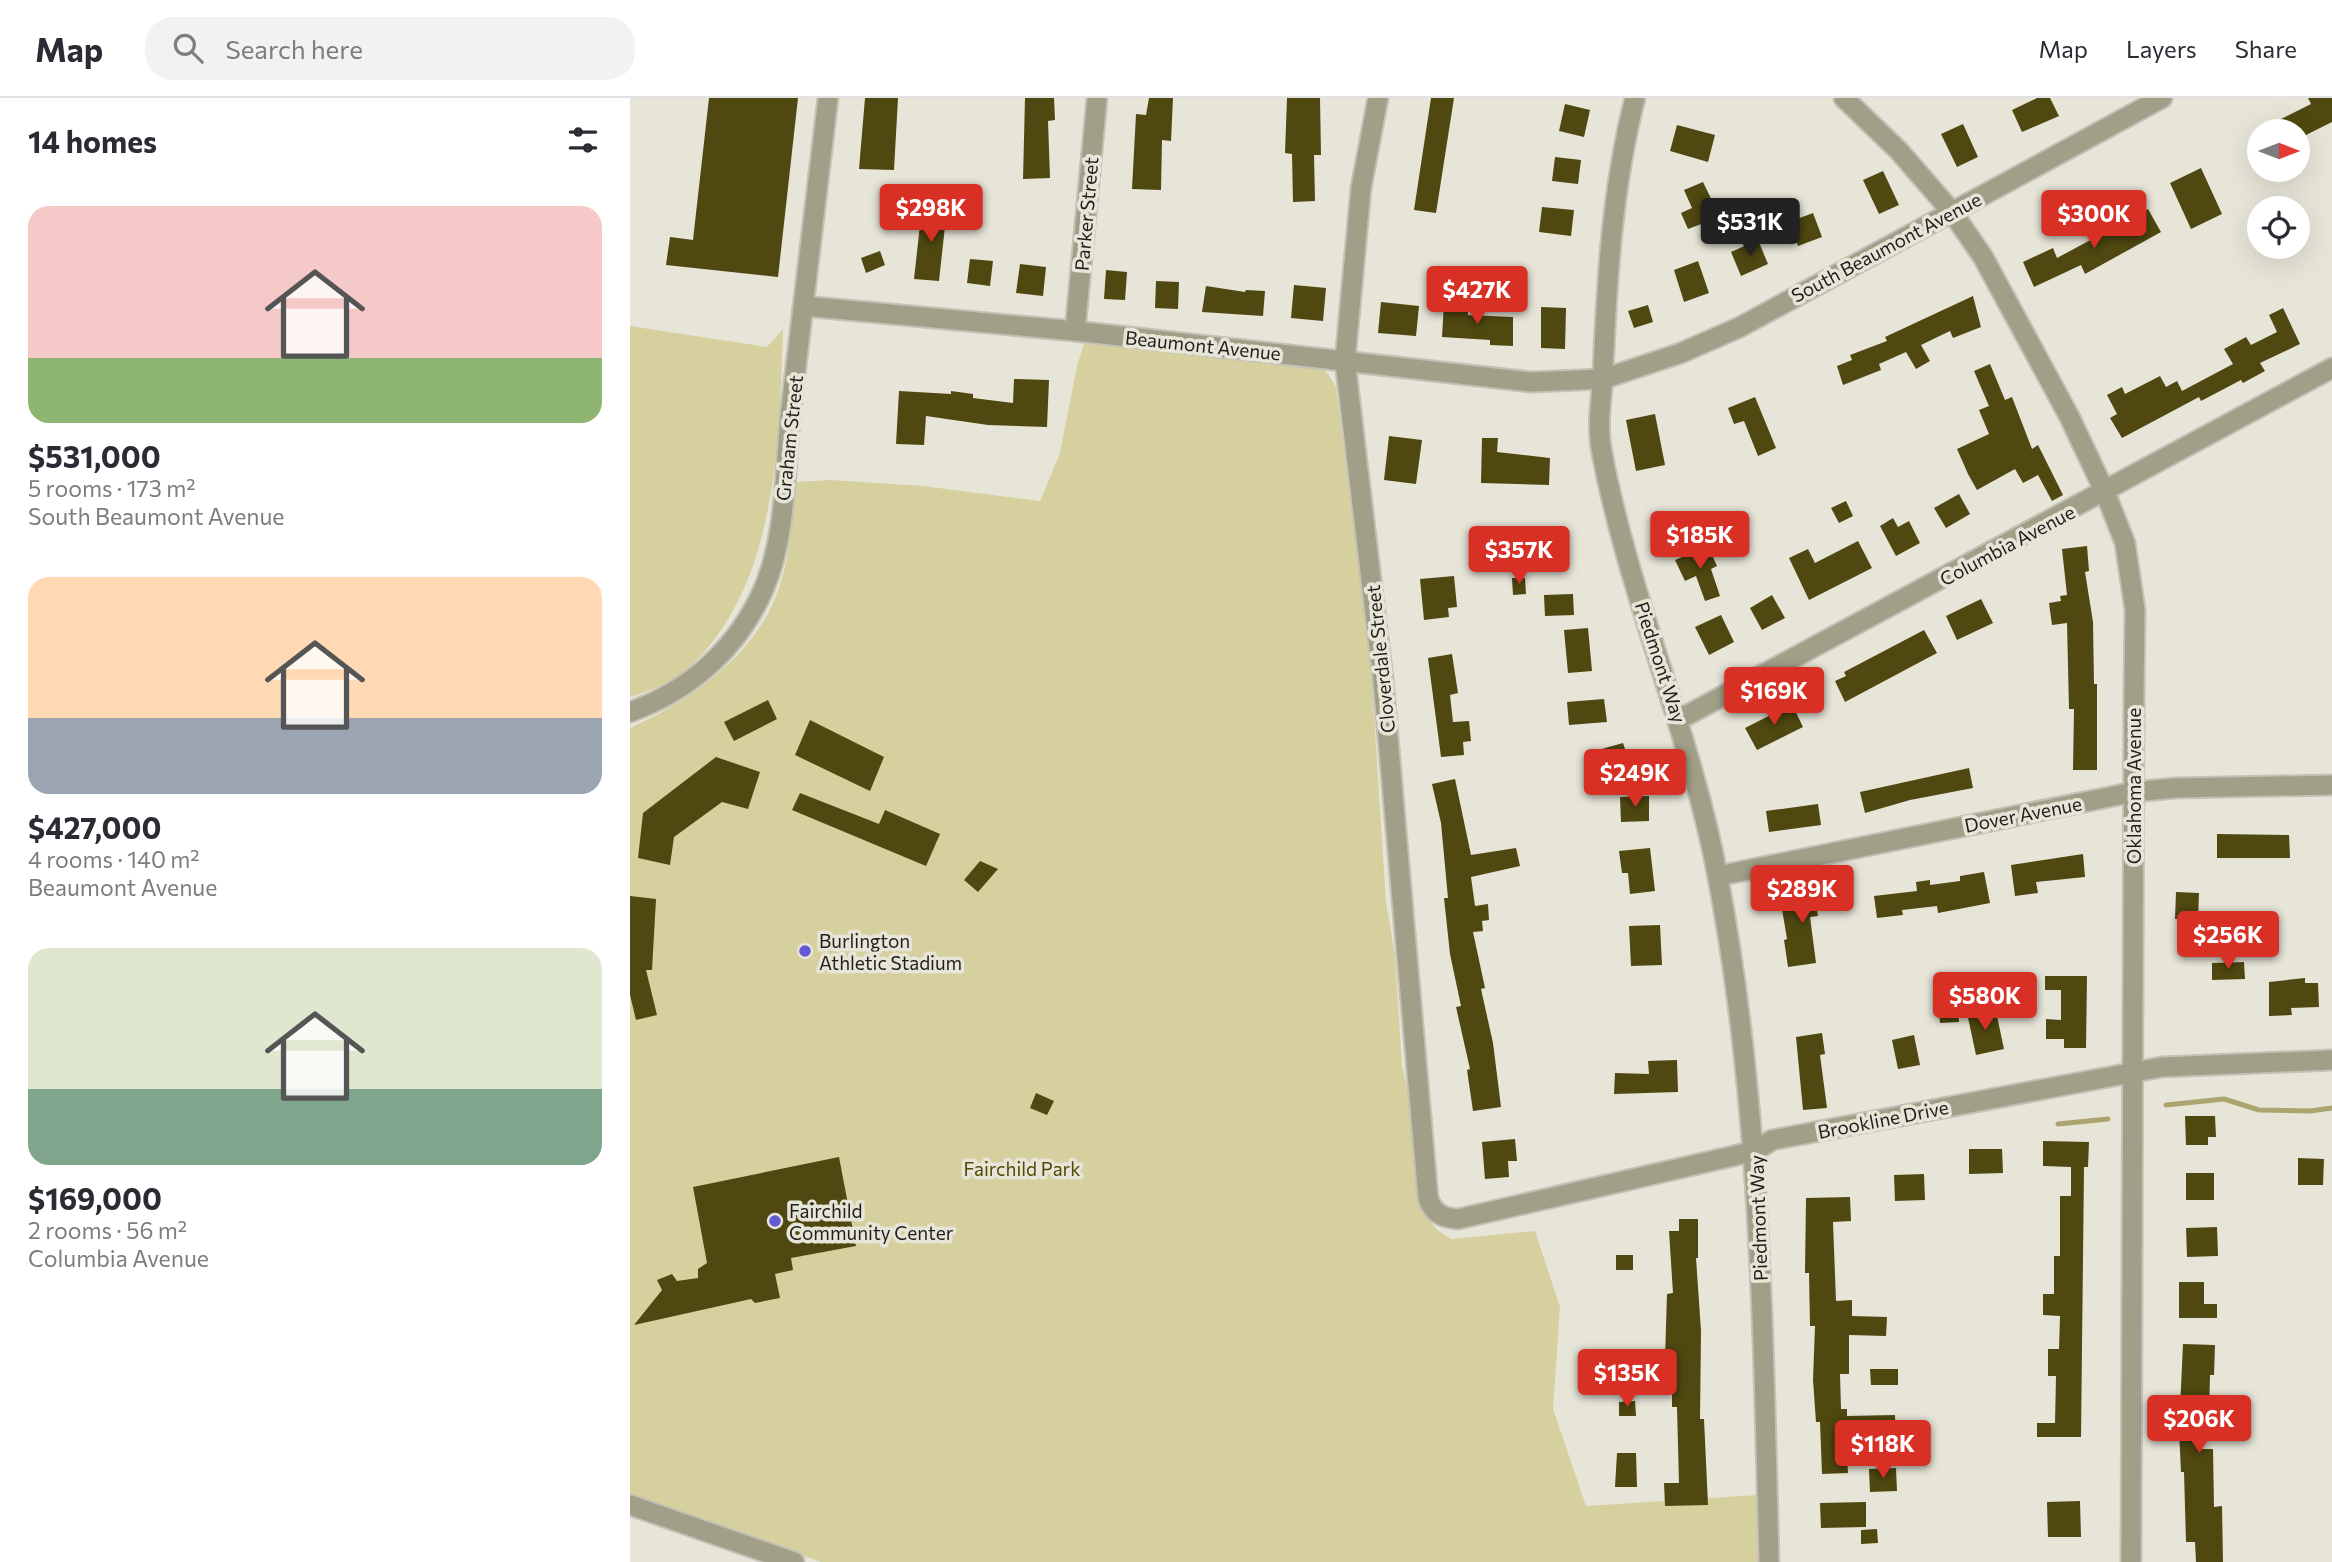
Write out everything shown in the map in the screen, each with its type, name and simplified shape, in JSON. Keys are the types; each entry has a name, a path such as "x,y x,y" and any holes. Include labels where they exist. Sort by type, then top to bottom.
{"street":[{"name":"Graham Street","path":"630,712 654,704 701,674 726,650 760,598 777,544 828,98"},
{"name":"Parker Street","path":"1075,331 1097,98"},
{"name":"Cloverdale Street","path":"1378,98 1361,188 1345,361 1383,680 1428,1198 1441,1216"},
{"name":"Piedmont Way","path":"1635,98 1618,170 1611,218 1603,379 1599,400 1601,453 1631,569 1680,719 1718,876 1738,999 1755,1151 1769,1562"},
{"name":"Oklahoma Avenue","path":"1844,98 1899,151 1952,212 1983,257 2069,416 2105,492 2125,543 2135,610 2131,1562"},
{"name":"South Beaumont Avenue","path":"1603,379 1681,353 1740,327 2162,98"},
{"name":"Beaumont Avenue","path":"803,306 1075,331 1531,382 1603,379"},
{"name":"Columbia Avenue","path":"1680,719 2332,368"},
{"name":"Dover Avenue","path":"1718,876 2134,792 2175,788 2332,785"},
{"name":"Brookline Drive","path":"1441,1216 1458,1219 1755,1151 1772,1140 2132,1073 2200,1063 2332,1060"},
{"path":"630,1505 794,1562"}],"green space":[{"path":"630,326 767,347 783,329 775,463 757,552 742,594 720,632 685,672 630,697"},
{"name":"Fairchild Park","path":"1084,344 1236,355 1317,365 1328,374 1336,387 1371,668 1386,902 1395,955 1402,1066 1416,1127 1423,1210 1436,1229 1451,1239 1535,1231 1560,1307 1553,1409 1586,1506 1757,1495 1759,1562 821,1562 630,1495 630,728 698,689 719,673 755,634 769,612 783,575 796,482 831,480 923,486 1040,501 1060,453 1077,366"}],"building":[{"path":"709,98 798,98 778,277 666,265 670,237 693,240"},
{"path":"865,98 898,98 894,170 859,169"},
{"path":"1025,98 1054,98 1055,120 1048,121 1050,178 1023,179"},
{"path":"1149,98 1173,98 1171,141 1162,140 1161,190 1132,189 1136,114 1146,115"},
{"path":"1287,98 1320,98 1321,155 1314,155 1315,201 1293,202 1292,154 1285,153"},
{"path":"1431,98 1454,98 1436,213 1414,210"},
{"path":"2037,98 2050,98 2059,116 2022,132 2012,110"},
{"path":"2308,98 2332,98 2332,122 2310,133 2310,119 2281,119 2311,104"},
{"path":"1565,104 1590,110 1584,137 1559,131"},
{"path":"1963,124 1978,157 1957,167 1941,134"},
{"path":"1677,125 1715,135 1708,162 1670,151"},
{"path":"1555,157 1581,160 1578,184 1552,181"},
{"path":"2201,168 2222,214 2191,229 2170,183"},
{"path":"1883,171 1899,205 1879,214 1863,180"},
{"path":"1703,182 1720,217 1688,229 1681,213 1692,208 1684,190"},
{"path":"922,207 947,208 939,281 914,279"},
{"path":"1542,207 1574,210 1571,236 1539,232"},
{"path":"2148,209 2161,232 2085,274 2081,265 2034,287 2023,262 2053,248 2057,258"},
{"path":"1813,213 1822,237 1798,246 1789,222"},
{"path":"1758,240 1768,264 1741,276 1731,252"},
{"path":"880,251 885,265 866,273 861,258"},
{"path":"970,259 993,261 990,286 967,283"},
{"path":"1698,261 1709,293 1684,302 1674,270"},
{"path":"1020,264 1046,267 1043,296 1016,293"},
{"path":"1106,270 1127,272 1125,300 1104,299"},
{"path":"1156,281 1179,282 1178,309 1155,308"},
{"path":"1294,285 1326,288 1323,321 1291,318"},
{"path":"1206,286 1245,292 1265,291 1263,316 1202,312"},
{"path":"1973,296 1981,327 1953,338 1950,331 1921,345 1930,361 1916,369 1906,352 1879,364 1881,370 1843,385 1837,366 1852,360 1850,355 1887,341 1885,337"},
{"path":"1381,302 1419,306 1416,336 1378,333"},
{"path":"1444,303 1468,305 1468,315 1513,317 1513,346 1490,345 1490,340 1442,337"},
{"path":"1648,305 1653,322 1634,328 1628,311"},
{"path":"1541,307 1566,308 1565,349 1541,348"},
{"path":"2283,308 2300,344 2260,363 2265,371 2243,383 2241,380 2201,401 2199,397 2122,438 2110,418 2117,414 2107,395 2122,387 2125,394 2160,376 2166,387 2177,381 2182,391 2233,364 2224,349 2246,337 2251,345 2277,332 2269,315"},
{"path":"1990,364 2005,400 2012,397 2032,449 2038,445 2063,495 2052,501 2038,475 2023,483 2015,469 1977,490 1968,474 1957,449 1989,434 1979,410 1989,406 1974,371"},
{"path":"1014,379 1049,380 1047,427 988,425 926,416 924,445 896,444 899,391 951,394 951,391 973,394 973,398 1013,403"},
{"path":"1755,397 1776,448 1758,456 1744,421 1734,424 1728,408"},
{"path":"1655,414 1665,465 1636,471 1626,420"},
{"path":"1389,436 1422,440 1416,484 1384,480"},
{"path":"1482,438 1498,438 1497,452 1550,458 1549,485 1481,483"},
{"path":"1959,494 1970,514 1946,528 1934,508"},
{"path":"1846,501 1853,516 1839,523 1831,508"},
{"path":"1893,518 1898,527 1909,521 1920,543 1896,556 1880,526"},
{"path":"1858,541 1872,568 1809,600 1789,558 1808,549 1815,563"},
{"path":"1708,546 1717,566 1711,569 1720,596 1705,601 1696,576 1685,581 1675,560"},
{"path":"2087,546 2089,571 2085,572 2093,622 2094,684 2097,684 2097,770 2073,770 2074,709 2069,709 2067,623 2052,625 2049,603 2061,601 2060,596 2067,595 2062,549"},
{"path":"1454,576 1457,607 1448,608 1449,617 1424,620 1420,579"},
{"path":"1512,578 1525,578 1526,594 1513,595"},
{"path":"1573,594 1574,615 1545,616 1544,595"},
{"path":"1772,595 1785,618 1762,630 1750,608"},
{"path":"1981,599 1993,623 1957,640 1946,616"},
{"path":"1721,615 1734,642 1709,655 1695,627"},
{"path":"1588,628 1592,671 1568,673 1564,630"},
{"path":"1924,630 1937,653 1845,702 1835,681 1846,676 1844,672"},
{"path":"1452,654 1458,693 1450,695 1453,722 1469,721 1471,741 1463,742 1464,755 1441,757 1428,658"},
{"path":"1604,699 1607,722 1569,725 1567,702"},
{"path":"768,700 777,719 734,741 724,722"},
{"path":"1792,704 1803,727 1757,750 1745,728"},
{"path":"810,720 884,757 870,791 795,755"},
{"path":"1623,743 1631,767 1599,777 1591,752"},
{"path":"716,757 760,772 748,809 722,802 674,837 670,865 638,858 643,813"},
{"path":"1969,768 1973,788 1910,800 1865,813 1860,792"},
{"path":"1455,779 1471,855 1516,848 1520,866 1471,877 1475,906 1488,904 1489,920 1482,921 1483,931 1473,932 1485,988 1481,989 1493,1043 1501,1107 1473,1111 1467,1070 1470,1069 1456,1007 1461,1006 1450,954 1444,898 1448,898 1441,823 1432,784"},
{"path":"800,793 879,824 885,810 940,834 926,866 792,810"},
{"path":"1649,796 1649,821 1621,822 1620,797"},
{"path":"1818,804 1821,825 1769,832 1766,811"},
{"path":"2217,834 2289,835 2290,858 2217,858"},
{"path":"1650,848 1655,891 1630,894 1628,873 1622,873 1619,851"},
{"path":"2083,854 2085,877 2036,882 2038,893 2015,896 2011,865"},
{"path":"980,861 998,869 978,892 964,880"},
{"path":"1984,872 1990,903 1938,913 1937,906 1902,910 1903,915 1877,918 1874,896 1917,891 1916,882 1930,880 1930,885 1960,881 1960,876"},
{"path":"1830,889 1833,907 1817,910 1818,916 1810,917 1816,963 1788,967 1784,940 1787,939 1780,897"},
{"path":"2176,892 2199,893 2198,920 2175,919"},
{"path":"630,896 656,899 652,970 646,970 657,1015 636,1020 630,995"},
{"path":"1660,925 1662,965 1631,966 1629,926"},
{"path":"2244,962 2245,979 2212,980 2212,963"},
{"path":"2045,976 2087,976 2086,1048 2064,1048 2064,1039 2046,1039 2046,1019 2061,1020 2061,990 2045,990"},
{"path":"2305,978 2305,983 2318,983 2319,1007 2291,1008 2292,1015 2269,1016 2269,982"},
{"path":"1958,1000 1959,1022 1940,1023 1938,1001"},
{"path":"1986,1009 1988,1018 1997,1016 2004,1049 1976,1055 1967,1013"},
{"path":"1822,1033 1825,1054 1820,1055 1827,1108 1803,1110 1796,1037"},
{"path":"1914,1035 1920,1065 1898,1069 1892,1040"},
{"path":"1677,1060 1678,1092 1614,1094 1615,1073 1649,1074 1648,1061"},
{"path":"1036,1093 1054,1101 1047,1115 1030,1108"},
{"path":"2185,1116 2215,1116 2216,1137 2208,1137 2208,1145 2186,1145"},
{"path":"1515,1139 1517,1161 1508,1161 1509,1177 1485,1179 1482,1142"},
{"path":"2043,1141 2089,1142 2088,1167 2084,1167 2081,1437 2037,1437 2037,1423 2055,1423 2056,1376 2048,1376 2048,1349 2059,1349 2060,1316 2043,1315 2043,1294 2054,1294 2054,1256 2060,1256 2060,1196 2071,1196 2071,1167 2043,1166"},
{"path":"1969,1149 2002,1149 2003,1173 1969,1174"},
{"name":"Fairchild Community Center","path":"839,1157 856,1246 791,1258 793,1270 775,1274 780,1298 755,1303 751,1299 634,1325 662,1290 657,1280 672,1274 677,1281 698,1278 698,1269 707,1263 693,1187"},
{"path":"2298,1158 2324,1159 2323,1185 2298,1185"},
{"path":"2186,1173 2214,1173 2214,1200 2186,1200"},
{"path":"1924,1174 1925,1200 1895,1201 1894,1175"},
{"path":"1850,1197 1851,1221 1833,1222 1836,1301 1852,1300 1852,1316 1887,1317 1886,1336 1849,1335 1849,1374 1840,1374 1841,1409 1847,1409 1847,1416 1895,1415 1896,1439 1846,1440 1848,1473 1822,1474 1820,1422 1816,1422 1813,1380 1815,1326 1810,1326 1809,1273 1805,1273 1806,1198"},
{"path":"1679,1219 1698,1219 1696,1258 1701,1331 1700,1419 1704,1419 1708,1505 1665,1506 1664,1483 1679,1483 1677,1407 1672,1407 1672,1360 1665,1359 1667,1294 1673,1293 1669,1231 1679,1231"},
{"path":"2217,1227 2218,1256 2187,1257 2186,1228"},
{"path":"1616,1255 1633,1255 1633,1270 1616,1270"},
{"path":"2179,1282 2204,1282 2204,1304 2217,1304 2217,1318 2179,1318"},
{"path":"2183,1344 2215,1345 2214,1375 2210,1375 2209,1415 2201,1415 2200,1449 2213,1449 2214,1507 2222,1506 2223,1562 2196,1562 2195,1542 2186,1542 2184,1472 2181,1472 2179,1430"},
{"path":"1618,1350 1635,1350 1635,1368 1619,1369"},
{"path":"1870,1369 1898,1369 1898,1385 1871,1385"},
{"path":"1635,1401 1636,1416 1619,1416 1619,1402"},
{"path":"1617,1453 1636,1453 1637,1487 1615,1487"},
{"path":"1896,1468 1897,1491 1870,1492 1869,1469"},
{"path":"2080,1501 2081,1537 2048,1537 2047,1502"},
{"path":"1866,1502 1866,1527 1821,1528 1820,1503"},
{"path":"1877,1529 1878,1543 1861,1544 1861,1530"}],"waterway":[{"path":"2166,1105 2224,1099 2259,1110 2310,1111 2332,1108"},
{"path":"2058,1124 2108,1119"}],"place":[{"name":"Burlington Athletic Stadium","path":"805,951"},
{"name":"Fairchild Community Center","path":"775,1221"}]}
